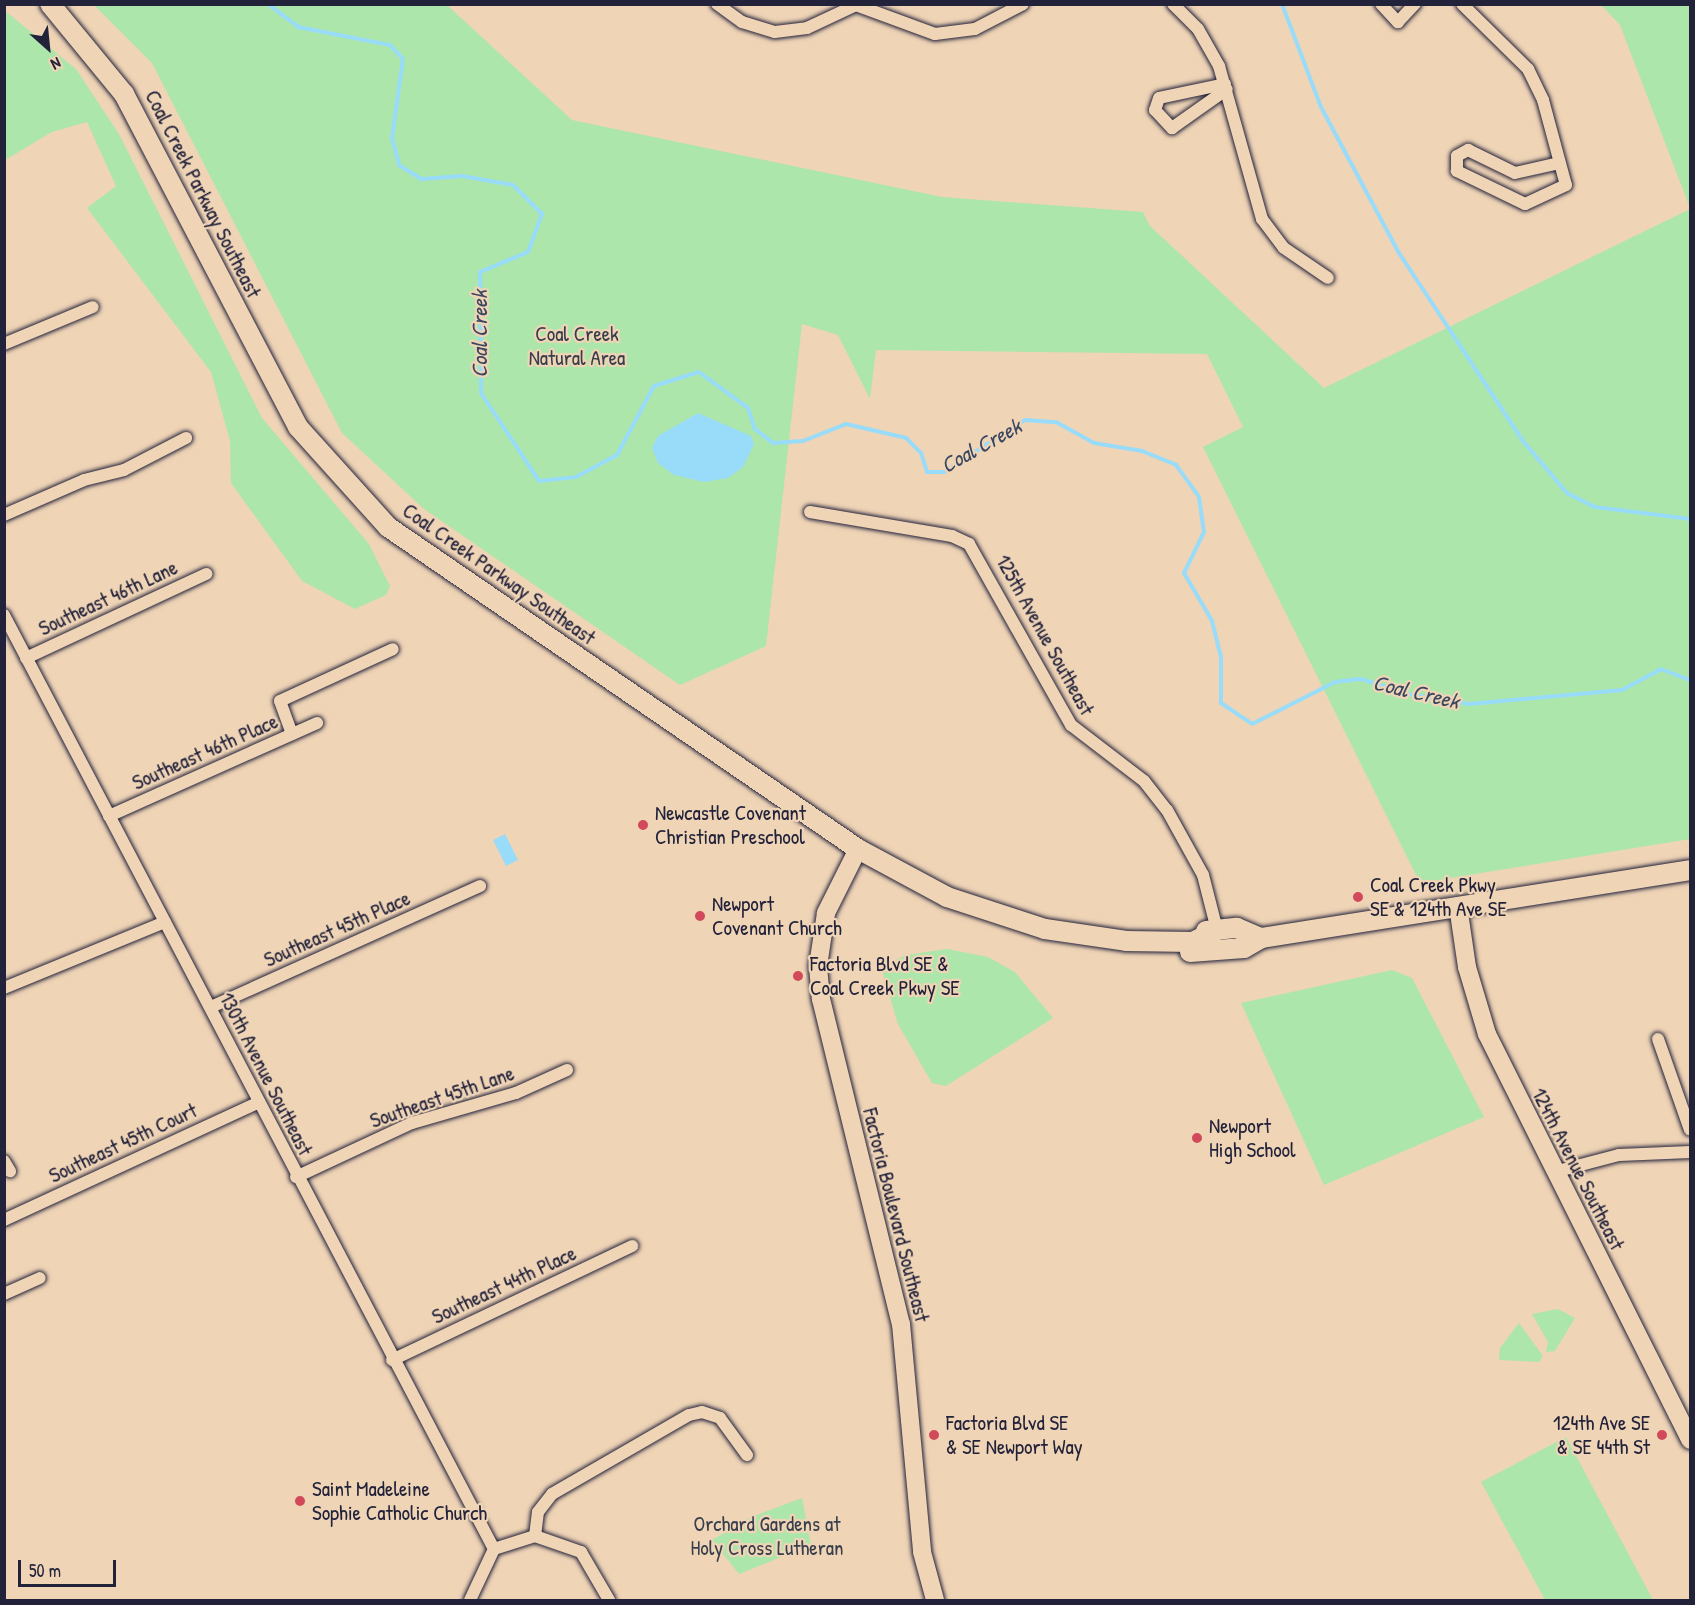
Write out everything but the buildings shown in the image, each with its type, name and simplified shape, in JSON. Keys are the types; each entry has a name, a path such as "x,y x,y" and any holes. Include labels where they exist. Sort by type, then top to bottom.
{"main road":[{"name":"Coal Creek Parkway Southeast","path":"50,4 124,94 276,391 351,491 422,553 858,849 938,892 994,915 1098,938 1110,948 1186,952 1244,948 1261,938 1690,870"},
{"name":"Factoria Boulevard Southeast","path":"858,849 826,913 820,988 901,1324 927,1578 935,1600"},
{"name":"124th Avenue Southeast","path":"1458,906 1477,1008 1554,1172 1690,1440"},
{"name":"Coal Creek Parkway Southeast","path":"1216,930 1237,928 1261,938"},
{"path":"1098,938 1193,942 1216,930"},
{"path":"927,1578 927,1600"}],"street":[{"path":"717,4 742,22 776,32 807,28 856,5 935,34 975,29 1023,4"},
{"path":"1173,4 1211,48 1226,86 1248,186 1262,219 1284,249 1328,278"},
{"path":"1381,4 1398,21 1414,4"},
{"path":"1462,4 1528,69 1542,100 1559,163 1564,189 1525,204 1457,171 1454,163 1468,150 1515,173 1559,163"},
{"path":"1226,86 1172,128 1155,110 1159,98 1226,86"},
{"path":"4,344 93,307"},
{"path":"4,515 84,480 124,470 186,438"},
{"name":"125th Avenue Southeast","path":"810,512 952,536 969,544 1071,725 1144,781 1167,810 1203,875 1216,930"},
{"name":"Southeast 46th Lane","path":"26,658 206,574"},
{"name":"130th Avenue Southeast","path":"4,615 211,1007 296,1177 392,1360 494,1549"},
{"path":"292,734 280,701 393,649"},
{"name":"Southeast 46th Place","path":"109,816 317,723"},
{"name":"Southeast 45th Place","path":"211,1007 480,886"},
{"path":"4,987 165,922"},
{"path":"1658,1039 1690,1130"},
{"name":"Southeast 45th Lane","path":"296,1177 412,1123 516,1093 567,1070"},
{"name":"Southeast 45th Court","path":"4,1220 259,1102"},
{"path":"1554,1172 1619,1155 1690,1152"},
{"name":"Southeast 44th Place","path":"392,1360 632,1246"},
{"path":"4,1294 40,1278"},
{"path":"535,1536 538,1512 552,1494 689,1414 702,1412 720,1419 747,1455"},
{"path":"470,1600 494,1549 535,1536 581,1552 609,1600"}],"green space":[{"name":"Coal Creek Natural Area","path":"94,5 447,5 572,120 942,197 1143,212 1150,226 1324,388 1690,209 1690,839 1420,883 1203,447 1243,427 1207,354 876,350 870,399 838,335 802,324 766,646 680,685 424,509 342,433 152,63"},
{"path":"1601,5 1690,5 1690,208 1620,25"},
{"path":"4,10 76,69 119,134 262,418 369,544 390,586 386,595 355,609 302,581 231,483 230,441 211,372 87,208 116,186 87,122 52,132 5,160"},
{"path":"947,949 988,957 1015,972 1053,1018 946,1086 932,1083 898,1024 881,967 906,955"},
{"path":"1392,970 1412,978 1484,1117 1324,1185 1241,1003"},
{"path":"1558,1309 1575,1318 1555,1351 1546,1352 1548,1342 1532,1314"},
{"path":"1519,1323 1543,1356 1539,1362 1499,1360 1500,1348"},
{"path":"1566,1437 1653,1600 1545,1600 1481,1482"},
{"name":"Orchard Gardens at Holy Cross Lutheran","path":"802,1498 811,1545 739,1574 712,1540 749,1518"}],"water":[{"path":"698,413 751,436 754,444 743,467 728,478 704,482 674,475 658,463 652,448 658,436"},
{"path":"505,834 518,860 506,866 493,840"}],"waterway":[{"name":"Coal Creek","path":"268,4 298,27 390,45 403,59 392,138 399,165 421,179 462,176 513,185 542,214 528,252 480,272 481,393 539,481 576,477 617,455 654,386 699,372 748,408 755,429 773,443 803,441 846,424 906,438 921,453 927,472 944,472 1025,420 1056,422 1094,443 1142,451 1176,465 1199,497 1204,532 1184,573 1212,621 1221,656 1221,703 1252,724 1335,682 1361,679 1408,694 1469,704 1622,690 1661,669 1690,680"},
{"path":"1282,4 1321,107 1399,253 1523,441 1567,493 1595,507 1690,519"}],"place":[{"name":"Newcastle Covenant Christian Preschool","path":"643,825"},
{"name":"Coal Creek Pkwy SE & 124th Ave SE","path":"1358,897"},
{"name":"Newport Covenant Church","path":"700,916"},
{"name":"Factoria Blvd SE & Coal Creek Pkwy SE","path":"798,976"},
{"name":"Newport High School","path":"1197,1138"},
{"name":"Factoria Blvd SE & SE Newport Way","path":"934,1435"},
{"name":"124th Ave SE & SE 44th St","path":"1662,1435"},
{"name":"Saint Madeleine Sophie Catholic Church","path":"300,1501"}]}
